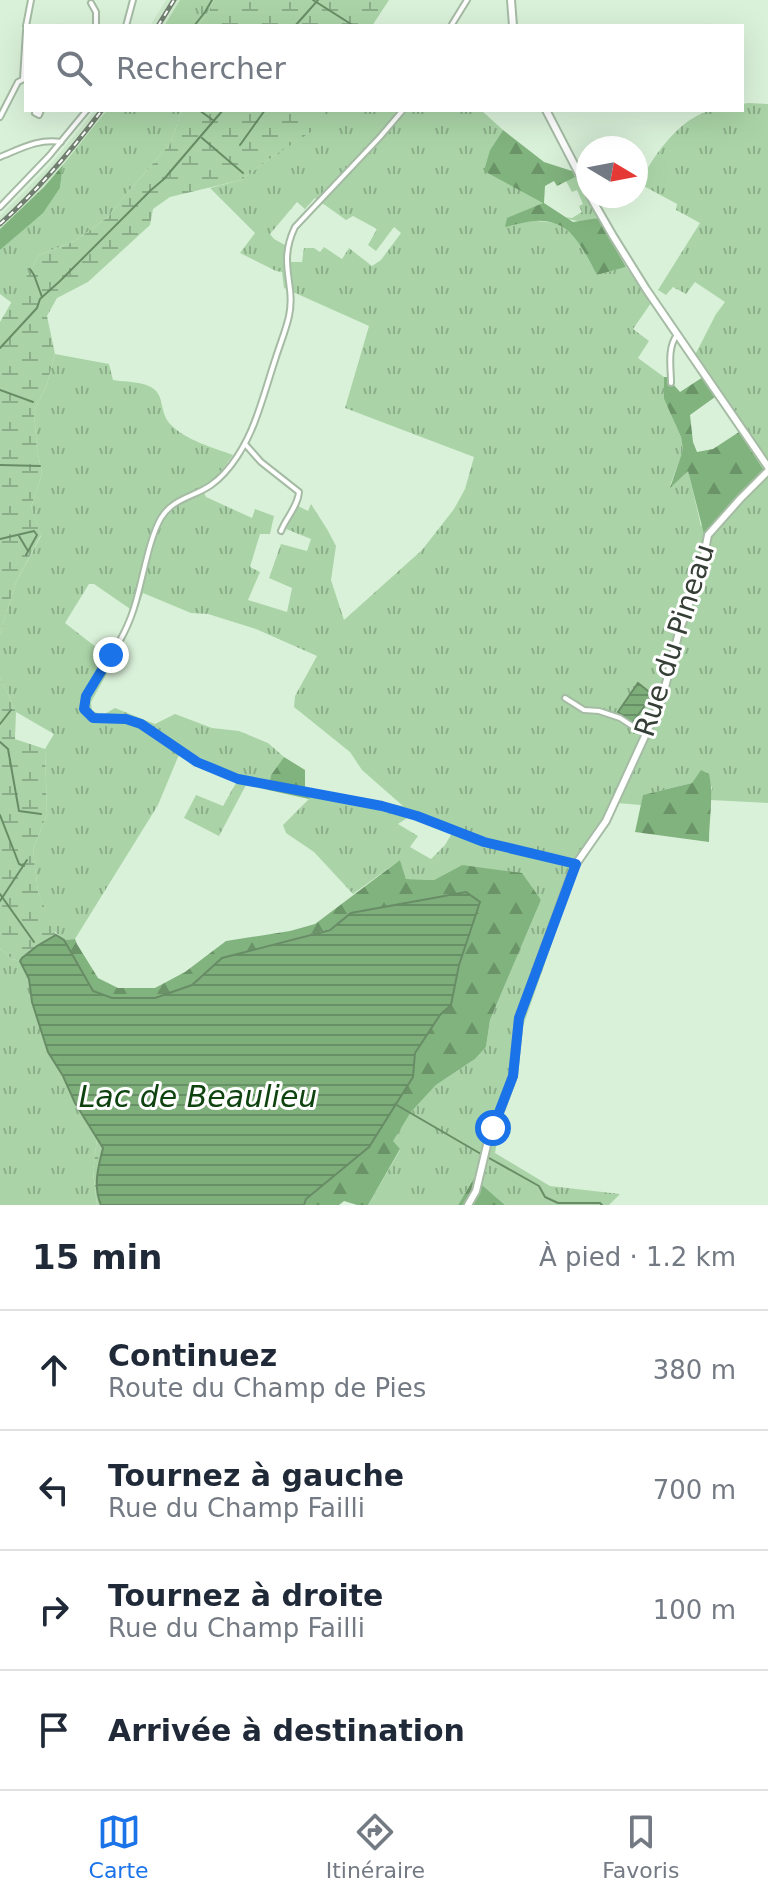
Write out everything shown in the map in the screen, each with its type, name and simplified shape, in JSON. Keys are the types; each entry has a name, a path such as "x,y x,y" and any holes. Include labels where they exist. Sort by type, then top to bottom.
{"street":[{"path":"27,24 31,0"},
{"path":"127,24 133,0"},
{"path":"452,24 467,0"},
{"path":"511,0 513,24"},
{"path":"91,3 96,12 96,24"},
{"path":"0,117 18,82 24,78"},
{"path":"35,113 39,115 40,112"},
{"path":"0,207 85,112"},
{"path":"401,112 302,219 291,237 287,254 289,316 245,444 217,481 174,504 162,517 128,626 86,696 84,709 93,718 126,719 141,724 197,762 238,779 392,809 484,842 576,864"},
{"path":"547,112 576,169"},
{"path":"0,157 33,143 61,142"},
{"path":"597,208 677,335 768,469"},
{"path":"671,383 670,355 672,341 677,335"},
{"path":"245,444 261,462 299,492 298,500 281,531"},
{"name":"Rue du Pineau","path":"468,1205 476,1191 487,1145 513,1076 519,1018 576,864 606,821 662,699 679,632 701,570 708,535 768,469"},
{"path":"565,698 584,710 620,718 646,735"}],"shaded area":[{"path":"166,0 180,0 165,24 151,24"},
{"path":"93,112 106,112 44,187 0,229 0,216 51,164"}],"green space":[{"path":"180,0 214,0 199,24 165,24"},
{"path":"214,0 389,0 373,24 199,24"},
{"path":"744,104 768,104 768,803 710,800 712,787 692,783 644,795 641,805 617,803 606,828 579,866 523,1026 515,1080 500,1122 495,1153 550,1186 620,1194 609,1205 505,1205 474,1178 458,1205 368,1205 400,1150 392,1141 411,1112 436,1085 475,1059 486,1047 490,1020 541,900 462,865 434,880 406,879 400,860 353,894 314,852 286,833 283,825 309,799 312,789 403,806 362,770 350,752 294,707 295,696 317,656 256,629 208,614 191,613 143,593 136,613 94,584 89,584 65,623 114,661 91,702 92,711 103,715 115,708 155,724 175,714 212,728 239,731 268,743 284,757 271,775 268,790 246,785 219,836 184,818 196,795 223,806 240,776 183,750 158,805 75,939 64,940 53,930 38,892 33,850 47,814 45,749 54,734 16,712 0,677 0,634 16,582 41,536 31,507 42,473 34,411 47,384 55,354 109,364 113,380 154,389 159,394 166,419 177,430 200,443 233,455 216,478 202,488 206,497 252,518 255,509 274,516 270,534 260,534 250,567 260,572 248,600 287,612 292,588 269,578 281,544 307,551 311,539 286,529 298,506 308,511 311,504 336,546 331,580 344,620 422,550 454,509 465,489 474,457 345,408 369,326 284,288 282,272 240,253 255,233 210,188 241,180 324,112 483,112 503,130 490,150 544,203 508,218 557,223 577,238 597,275 626,267 651,303 633,329 649,341 638,358 664,377 664,399 681,437 683,451 670,486 688,470 701,526 765,472 739,432 745,428 695,355 725,302 695,282 686,294 673,287 666,295 658,290 700,223 676,210 677,204 648,188 650,164 684,125 706,112 744,112","holes":["315,198 346,220 353,216 377,229 368,245 376,251 394,227 401,233 381,260 372,266 349,248 342,259 324,247 320,252 314,248 304,248 302,262 284,262 285,245 270,234 297,202 305,209","416,812 455,828 445,845 431,859 410,847 418,836 398,824"]},
{"path":"105,112 181,112 170,144 108,217 75,241 39,255 12,303 0,294 0,250 43,212 60,188 63,165"},
{"path":"181,112 325,112 311,132 241,180 170,197 153,209 150,225 88,282 57,298 47,316 55,354 47,384 34,411 42,473 31,507 41,535 16,582 0,634 0,322 39,255 75,241 108,217 170,144"},
{"path":"503,130 544,162 572,171 575,177 557,186 554,181 545,186 544,203 573,222 598,218 626,267 597,275 570,232 553,223 533,221 505,227 507,218 543,203 484,171 490,150"},
{"path":"63,165 60,188 43,213 0,250 0,229"},
{"path":"572,171 576,171 576,190 572,192 566,181 575,177"},
{"path":"580,208 602,208 605,214 585,221 564,217 572,218 582,212"},
{"path":"664,377 680,392 703,377 715,397 690,415 697,452 713,449 739,432 765,472 704,534 688,471 670,488 683,450 681,437 664,399"},
{"path":"0,677 16,712 15,739 45,749 47,814 33,850 38,892 56,935 20,961 12,959 0,948"},
{"path":"284,757 305,770 305,787 312,789 309,799 268,790 271,775"},
{"path":"701,770 709,774 710,782 709,842 635,832 643,795 692,783"},
{"path":"400,860 406,879 434,880 462,865 522,873 541,900 490,1020 486,1047 475,1059 436,1085 411,1112 393,1141 400,1149 368,1205 344,1201 339,1205 304,1205 306,1199 395,1104 413,1077 415,1053 440,1015 451,1005 459,965 351,913 330,929 222,958 192,985 155,998 112,998 93,991 64,940 75,939 98,978 118,988 155,988 185,972 226,941 315,924"},
{"path":"0,948 12,959 20,961 29,979 32,1002 48,1052 97,1139 93,1172 97,1205 0,1205"},
{"path":"97,1139 103,1148 97,1184 101,1205 97,1205 93,1171"},
{"path":"474,1178 505,1205 458,1205"}],"water":[{"path":"638,683 653,695 632,723 618,712"},
{"name":"Lac de Beaulieu","path":"466,892 480,902 459,965 451,1005 440,1015 415,1053 413,1077 369,1147 306,1199 304,1205 101,1205 97,1184 103,1148 48,1052 32,1002 29,979 20,961 22,958 56,935 64,940 93,991 112,998 155,998 192,985 222,958 330,930 351,913"}],"waterway":[{"path":"196,24 212,0"},
{"path":"313,0 351,24"},
{"path":"297,24 318,0"},
{"path":"202,112 214,121"},
{"path":"0,348 37,308 40,299 164,179 221,112"},
{"path":"240,145 264,112"},
{"path":"202,138 243,173"},
{"path":"30,269 42,297"},
{"path":"0,390 33,402"},
{"path":"0,465 40,466"},
{"path":"0,539 34,531 37,535 26,555"},
{"path":"19,536 28,551"},
{"path":"0,724 11,710"},
{"path":"0,742 8,749 19,811 41,814"},
{"path":"0,815 19,864 24,866"},
{"path":"0,901 27,860"},
{"path":"0,894 34,942"},
{"path":"395,1104 481,1154"},
{"path":"489,1158 539,1186 545,1197 558,1203 602,1205"}],"railway":[{"path":"159,24 174,0"},
{"path":"0,224 54,170 100,112"}],"route":[{"path":"111,655 84,700 84,709 93,718 133,720 197,762 238,779 382,806 484,842 576,864 519,1018 513,1076 493,1128"}]}
